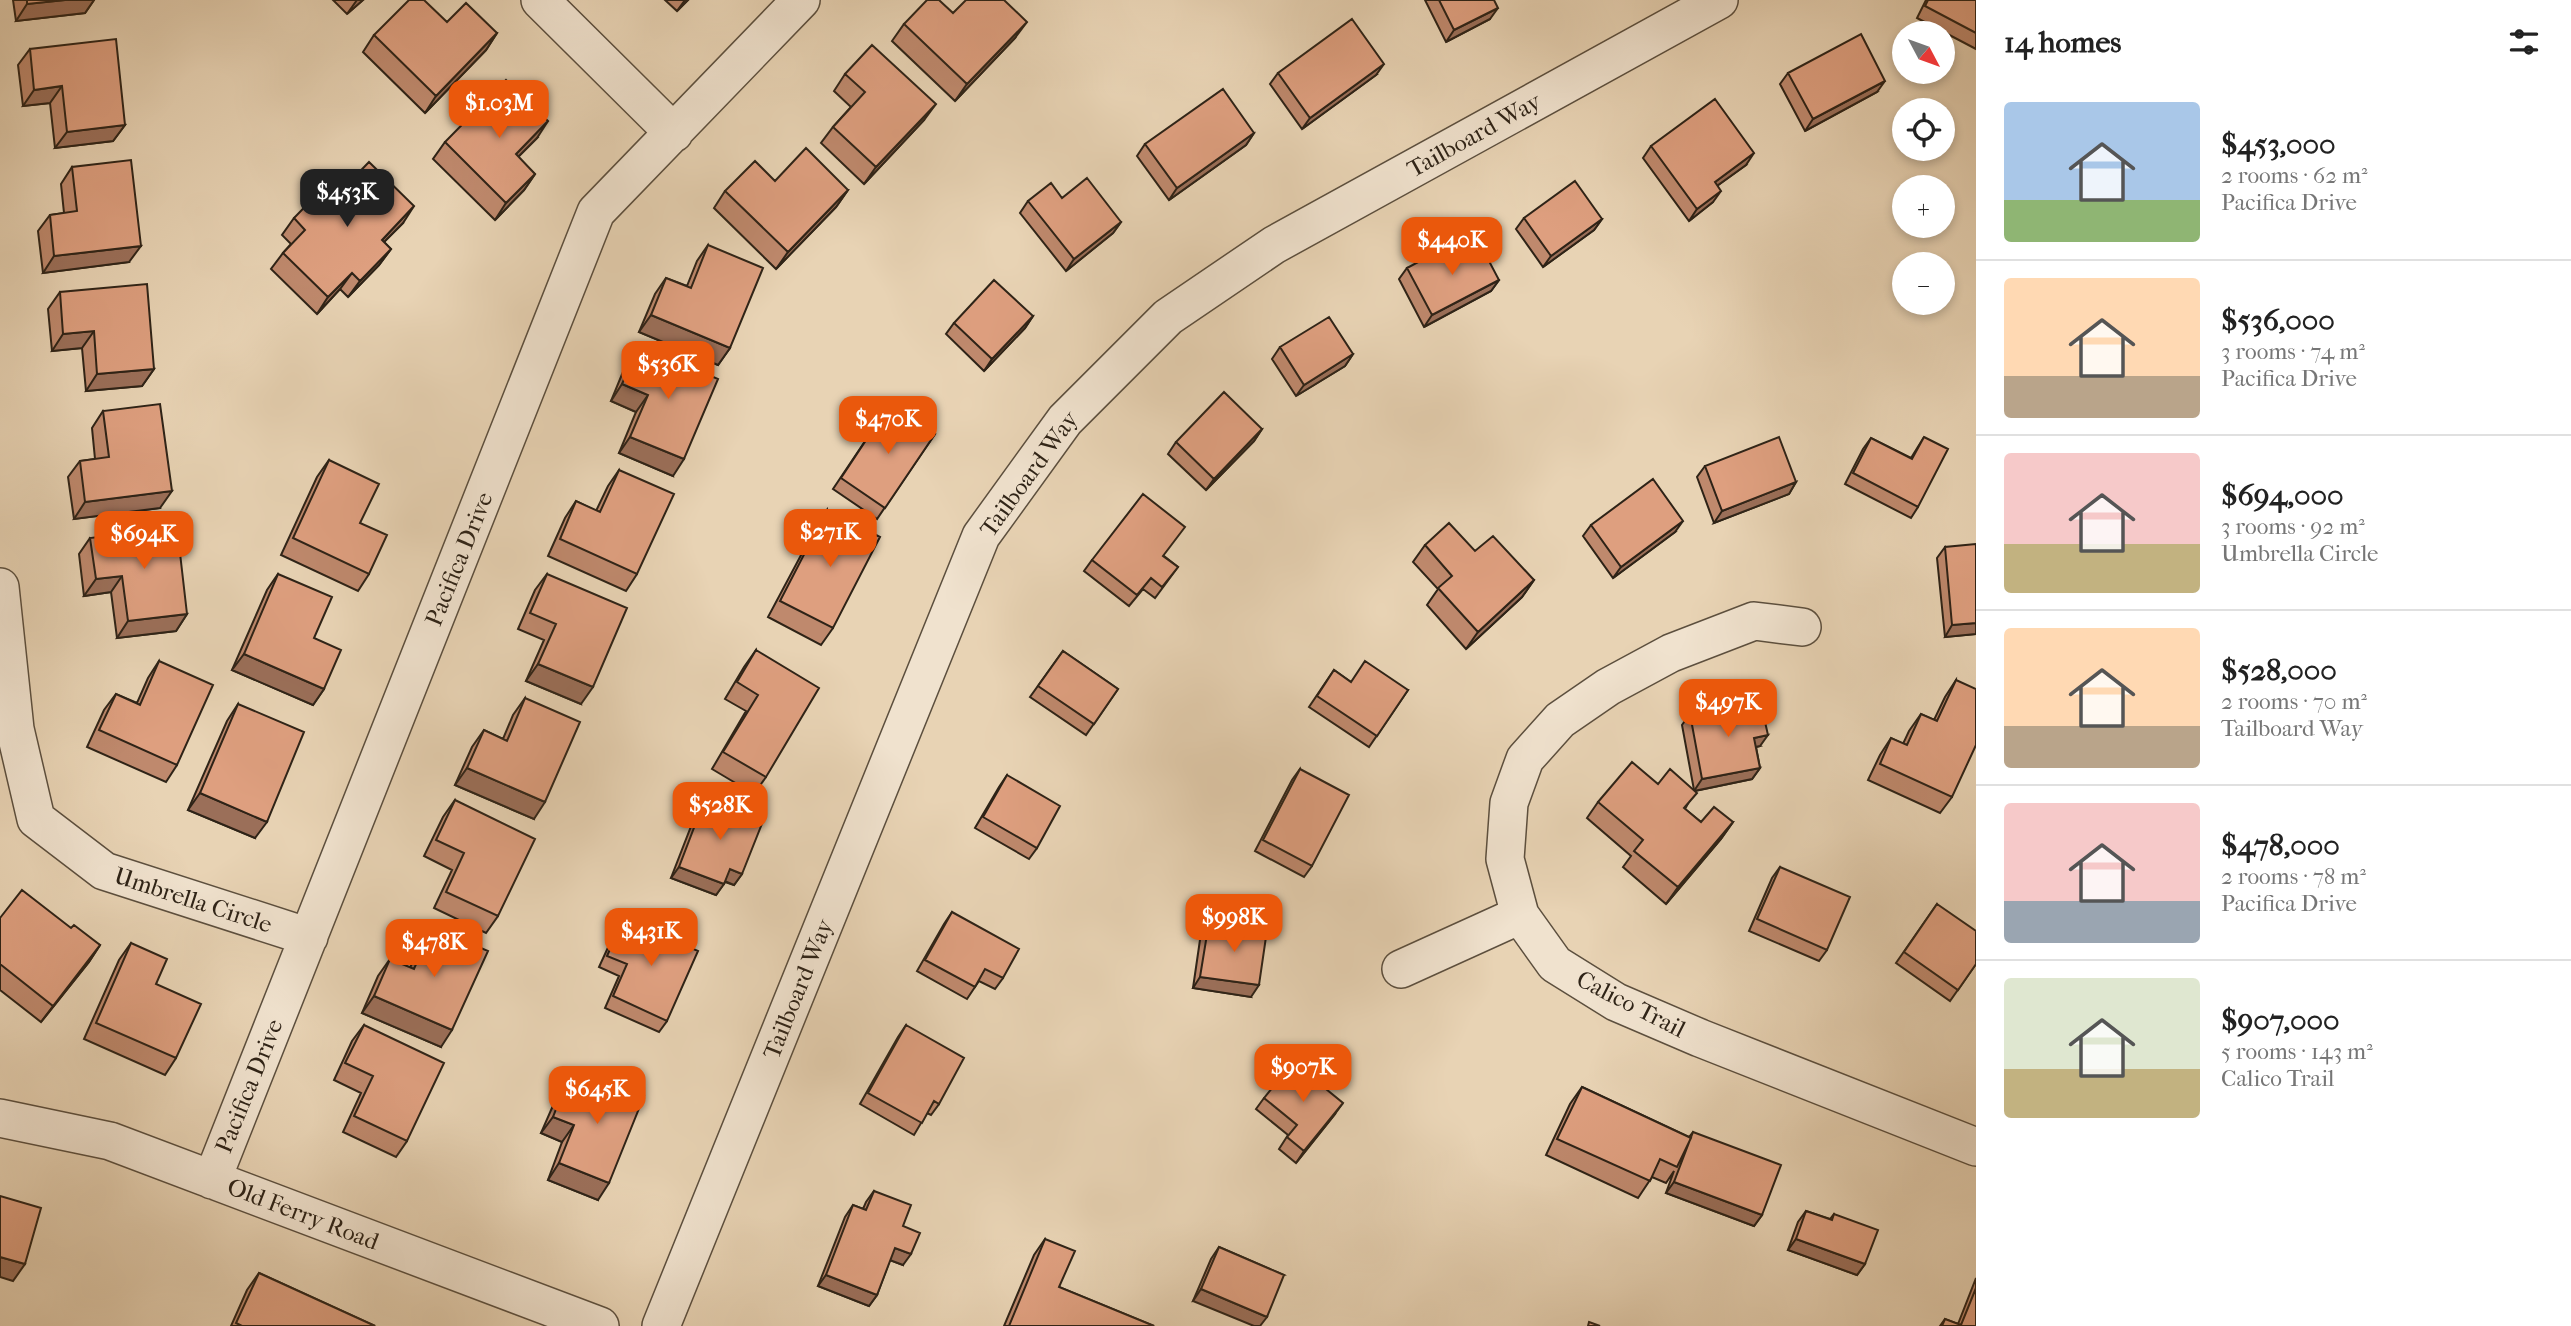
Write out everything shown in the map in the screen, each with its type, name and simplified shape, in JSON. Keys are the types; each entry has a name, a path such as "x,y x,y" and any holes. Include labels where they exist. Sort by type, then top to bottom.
{"street":[{"path":"540,0 674,132"},
{"name":"Pacifica Drive","path":"212,1180 596,212 801,0"},
{"name":"Tailboard Way","path":"661,1326 981,536 1065,420 1168,317 1274,245 1719,0"},
{"name":"Umbrella Circle","path":"0,587 15,729 36,819 104,872 309,937"},
{"name":"Calico Trail","path":"1802,627 1754,621 1671,653 1608,687 1560,720 1525,759 1509,803 1505,859 1520,915 1555,964 1616,1002 1976,1147"},
{"path":"1401,969 1520,915"},
{"name":"Old Ferry Road","path":"0,1118 110,1141 600,1326"}],"building":[{"path":"27,0 65,0 27,4"},
{"path":"409,0 424,0 447,22 466,3 497,33 436,96 374,35"},
{"path":"927,0 939,0 953,13 966,0 1004,0 1027,22 967,84 904,24"},
{"path":"1439,0 1494,0 1498,8 1454,30"},
{"path":"1928,0 1976,0 1976,33 1955,21 1925,6"},
{"path":"1352,19 1384,64 1310,118 1278,73"},
{"path":"1861,34 1885,81 1813,119 1788,73"},
{"path":"116,39 125,125 67,132 62,86 34,90 30,49"},
{"path":"872,45 936,104 876,167 833,127 865,92 845,74"},
{"path":"506,80 548,121 516,154 535,174 506,203 445,142"},
{"path":"1223,89 1254,133 1177,188 1145,144"},
{"path":"1715,99 1754,153 1715,182 1721,191 1697,209 1651,146"},
{"path":"806,148 848,190 788,252 725,191 755,161 775,181"},
{"path":"131,160 141,246 54,256 50,215 77,211 72,167"},
{"path":"369,162 414,206 382,240 391,249 360,281 352,273 328,297 283,253 305,230 294,218 328,183 339,193"},
{"path":"1087,178 1121,222 1074,259 1028,201 1051,183 1062,198"},
{"path":"1575,181 1602,219 1551,256 1524,218"},
{"path":"1480,244 1499,280 1432,315 1407,268 1450,245 1456,257"},
{"path":"708,245 763,268 730,348 651,315 666,278 691,288"},
{"path":"994,280 1033,316 992,359 954,323"},
{"path":"147,284 154,369 97,374 94,331 63,334 60,292"},
{"path":"1329,317 1353,354 1304,385 1280,347"},
{"path":"639,345 718,379 684,459 630,437 648,395 622,384"},
{"path":"1224,392 1262,429 1214,479 1176,442"},
{"path":"160,404 172,491 85,502 80,461 109,457 103,411"},
{"path":"890,404 935,434 885,508 841,478"},
{"path":"1779,437 1796,482 1722,511 1705,466"},
{"path":"1924,437 1948,449 1918,507 1853,473 1871,438 1912,459"},
{"path":"329,460 379,484 360,523 387,535 369,574 293,538"},
{"path":"619,470 674,494 637,574 560,539 576,501 600,512"},
{"path":"1653,479 1683,521 1621,567 1591,525"},
{"path":"1143,494 1185,527 1163,556 1178,567 1162,587 1151,578 1137,595 1092,560"},
{"path":"827,510 880,537 833,628 780,601"},
{"path":"1449,523 1475,551 1493,536 1534,580 1478,632 1438,588 1452,576 1425,545"},
{"path":"177,527 187,614 128,621 122,576 96,579 90,538"},
{"path":"1976,544 1976,623 1952,625 1945,547"},
{"path":"278,574 332,597 314,638 341,650 324,689 244,654"},
{"path":"547,574 627,608 593,687 538,664 556,624 530,613"},
{"path":"756,650 819,688 766,777 723,752 758,695 737,682"},
{"path":"1063,651 1118,689 1094,724 1038,686"},
{"path":"159,661 213,685 177,765 99,730 116,694 140,705"},
{"path":"1365,661 1408,690 1377,736 1317,696 1334,670 1351,682"},
{"path":"1956,680 1976,689 1976,745 1952,797 1880,764 1891,738 1907,745 1921,714 1937,721"},
{"path":"525,698 580,722 545,802 467,768 484,730 507,741"},
{"path":"1760,700 1768,735 1754,738 1760,768 1702,779 1690,714"},
{"path":"238,704 304,732 267,822 200,793"},
{"path":"1632,762 1658,784 1670,769 1697,793 1684,808 1701,822 1714,807 1733,822 1678,887 1634,851 1643,840 1598,802"},
{"path":"1300,769 1349,795 1312,866 1263,840"},
{"path":"1007,775 1060,806 1037,848 983,817"},
{"path":"705,799 763,821 742,874 730,869 724,884 679,867"},
{"path":"455,800 535,839 498,916 446,892 464,853 436,840"},
{"path":"1780,867 1850,897 1827,950 1757,919"},
{"path":"22,890 71,928 74,925 100,945 53,1006 0,964 0,918"},
{"path":"1937,904 1976,931 1976,964 1958,990 1904,952"},
{"path":"952,912 1019,949 1003,978 985,969 975,987 925,960"},
{"path":"624,918 698,951 667,1021 613,996 627,964 607,956"},
{"path":"1209,922 1267,930 1259,985 1200,977"},
{"path":"432,927 488,951 452,1030 374,996 390,959 414,969"},
{"path":"131,943 167,959 156,984 201,1004 176,1058 96,1023"},
{"path":"364,1025 444,1063 407,1141 354,1116 373,1076 345,1063"},
{"path":"906,1025 964,1058 939,1104 934,1101 922,1123 868,1093"},
{"path":"1293,1062 1343,1103 1304,1151 1287,1137 1297,1125 1264,1098"},
{"path":"593,1076 644,1096 609,1183 559,1163 574,1125 553,1117 566,1084 586,1092"},
{"path":"1582,1087 1691,1138 1677,1167 1660,1159 1650,1181 1557,1139"},
{"path":"1693,1132 1781,1165 1762,1215 1674,1182"},
{"path":"874,1191 911,1205 903,1226 920,1233 911,1254 895,1248 877,1295 826,1275 853,1205 866,1210"},
{"path":"0,1196 41,1208 25,1264 0,1257"},
{"path":"1806,1211 1832,1220 1834,1214 1878,1230 1865,1264 1796,1239"},
{"path":"1045,1239 1075,1251 1059,1287 1154,1326 1009,1326"},
{"path":"1219,1247 1284,1275 1267,1317 1201,1289"},
{"path":"259,1273 375,1326 242,1326 236,1323"},
{"path":"1976,1288 1976,1326 1942,1326 1945,1319 1961,1325"}]}
